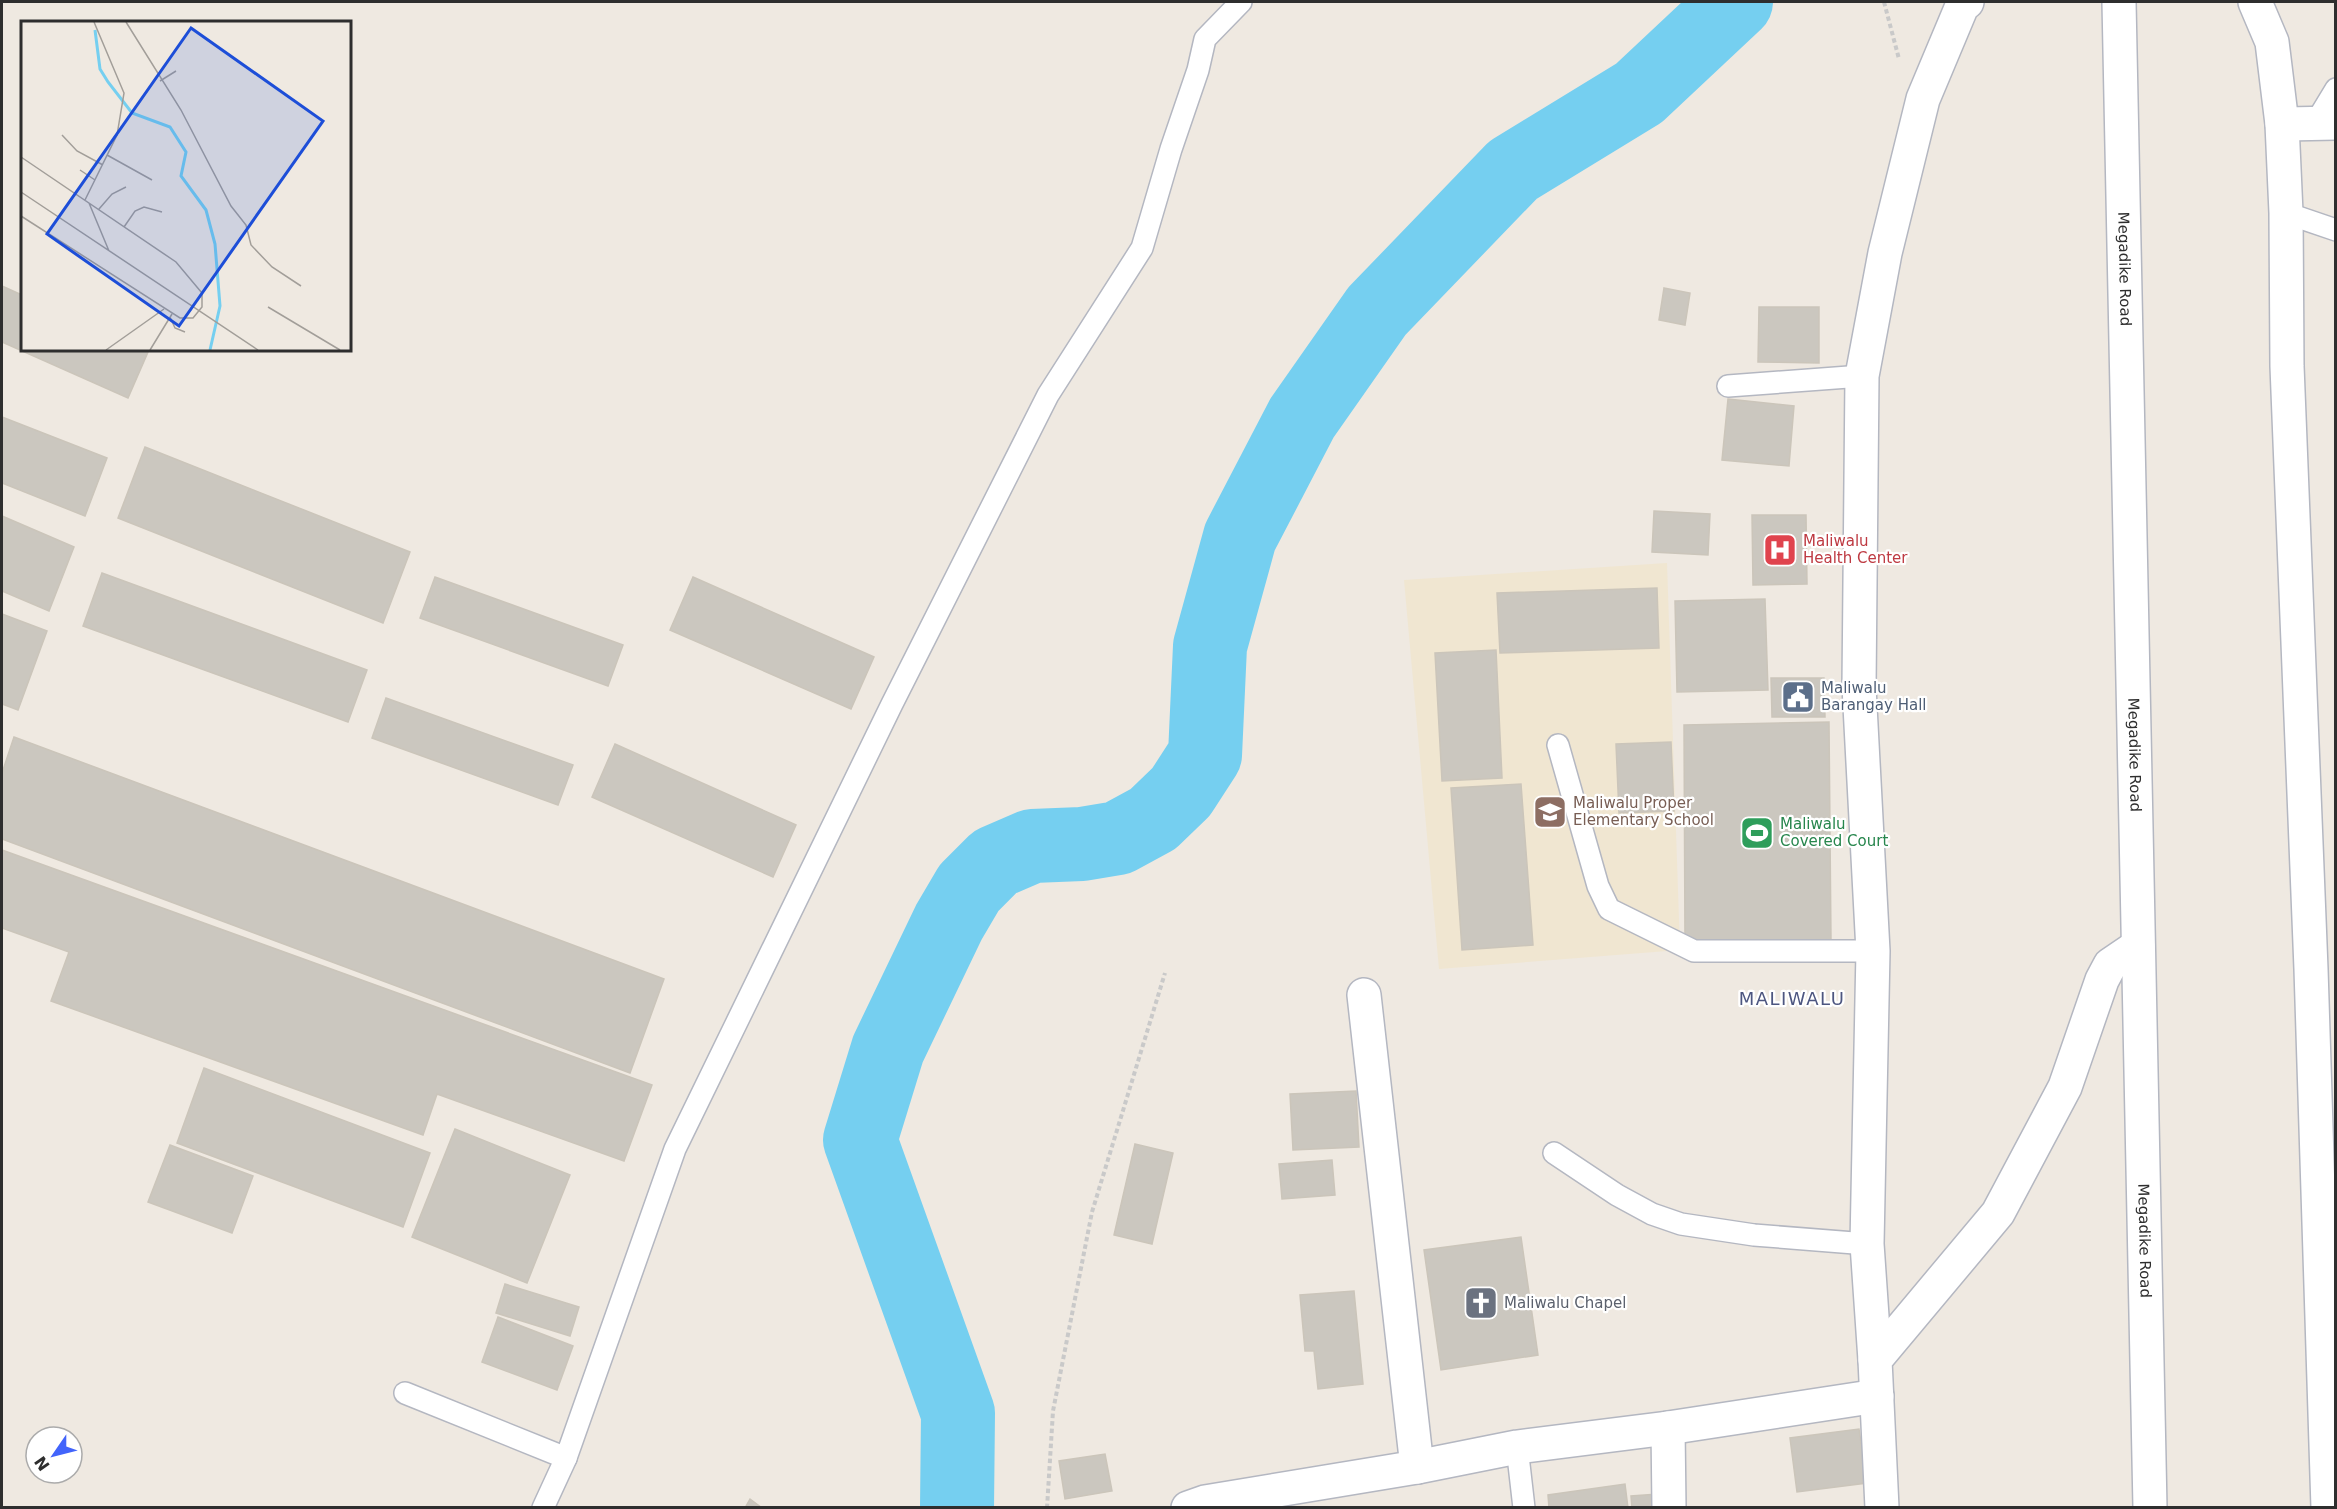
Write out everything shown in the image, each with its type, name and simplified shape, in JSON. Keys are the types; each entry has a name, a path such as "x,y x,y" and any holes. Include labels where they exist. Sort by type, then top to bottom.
{"street":[{"path":"1882,1508 1867,1244 1874,951 1859,687 1862,376 1885,253 1923,99 1962,6 1967,2"},
{"path":"2255,2 2272,42 2282,124 2286,213 2287,366 2312,993 2328,1508"},
{"name":"Megadike Road","path":"2119,7 2150,1508"},
{"path":"2282,124 2326,123"},
{"path":"1875,1360 1998,1213 2065,1087 2106,972 2110,965 2138,946"},
{"path":"1364,995 1417,1467"},
{"path":"1188,1508 1205,1502 1417,1467 1517,1447 1668,1428 1877,1396"},
{"path":"1668,1428 1669,1508"}],"lane":[{"path":"543,1508 566,1458 675,1149 892,704 1048,395 1142,248 1171,149 1198,70 1205,39 1241,2"},
{"path":"2326,123 2336,89"},
{"path":"2286,213 2336,230"},
{"path":"1728,386 1862,376"},
{"path":"1558,745 1598,886 1609,909 1694,951 1874,951"},
{"path":"1554,1153 1617,1195 1652,1214 1682,1224 1754,1235 1867,1244"},
{"path":"405,1393 566,1458"},
{"path":"1517,1447 1524,1508"}],"path":[{"path":"1047,1508 1053,1411 1092,1212 1165,973"}],"shaded area":[{"name":"Maliwalu Proper Elementary School","path":"1667,563 1680,950 1439,969 1404,580"}],"building":[{"path":"2,286 21,295 21,350 2,342"},
{"path":"1664,288 1690,293 1685,325 1659,320"},
{"path":"1759,307 1819,307 1819,363 1758,362"},
{"path":"22,351 146,351 148,352 128,398"},
{"path":"1728,399 1794,406 1789,466 1722,460"},
{"path":"2,417 107,458 85,516 2,483"},
{"path":"145,447 410,552 383,623 118,518"},
{"path":"1654,511 1710,514 1708,555 1652,552"},
{"name":"Maliwalu Health Center","path":"1752,515 1806,515 1807,584 1753,585"},
{"path":"2,516 74,547 49,611 2,591"},
{"path":"102,573 367,670 348,722 83,626"},
{"path":"435,577 623,645 608,686 420,618"},
{"path":"693,577 874,657 851,709 670,630"},
{"path":"1657,588 1659,648 1500,653 1497,593"},
{"path":"1765,599 1768,690 1677,692 1675,601"},
{"path":"2,614 47,631 18,710 2,704"},
{"path":"1496,650 1502,778 1442,781 1435,653"},
{"name":"Maliwalu Barangay Hall","path":"1771,678 1824,678 1825,717 1772,717"},
{"path":"386,698 573,765 558,805 372,738"},
{"name":"Maliwalu Covered Court","path":"1829,722 1831,941 1685,943 1684,725"},
{"path":"14,737 664,979 630,1073 2,839 2,773"},
{"path":"1671,742 1674,811 1619,813 1616,744"},
{"path":"615,744 796,825 773,877 592,797"},
{"path":"1521,784 1533,945 1462,950 1451,788"},
{"path":"2,850 652,1085 624,1161 437,1094 423,1135 51,1001 69,952 2,928"},
{"path":"204,1068 430,1153 403,1227 177,1143"},
{"path":"1356,1091 1359,1147 1293,1150 1290,1094"},
{"path":"455,1129 570,1175 527,1283 412,1237"},
{"path":"1135,1144 1173,1153 1152,1244 1114,1235"},
{"path":"170,1145 253,1176 232,1233 148,1202"},
{"path":"1332,1160 1335,1195 1282,1199 1279,1164"},
{"name":"Maliwalu Chapel","path":"1521,1237 1538,1355 1441,1370 1424,1250"},
{"path":"505,1284 579,1307 570,1336 496,1313"},
{"path":"1354,1291 1363,1384 1318,1389 1314,1351 1305,1351 1300,1295"},
{"path":"498,1317 573,1346 557,1390 482,1362"},
{"path":"1859,1429 1867,1483 1797,1492 1790,1438"},
{"path":"1105,1454 1112,1491 1065,1499 1059,1461"},
{"path":"1625,1484 1628,1508 1549,1508 1548,1495"},
{"path":"1658,1494 1660,1508 1632,1508 1631,1496"},
{"path":"750,1499 762,1508 745,1508"}],"waterway":[{"path":"957,1508 958,1413 860,1140 888,1049 949,922 969,888 995,862 1032,846 1082,844 1118,838 1153,819 1181,792 1205,755 1210,646 1240,537 1302,418 1377,311 1513,170 1639,93 1736,2"}],"place":[{"name":"Maliwalu Health Center","path":"1780,550"},
{"name":"Maliwalu Barangay Hall","path":"1798,697"},
{"name":"Maliwalu Proper Elementary School","path":"1550,812"},
{"name":"Maliwalu Covered Court","path":"1757,833"},
{"name":"Maliwalu Chapel","path":"1481,1303"}],"district":[{"name":"MALIWALU","path":"1792,999"}]}
